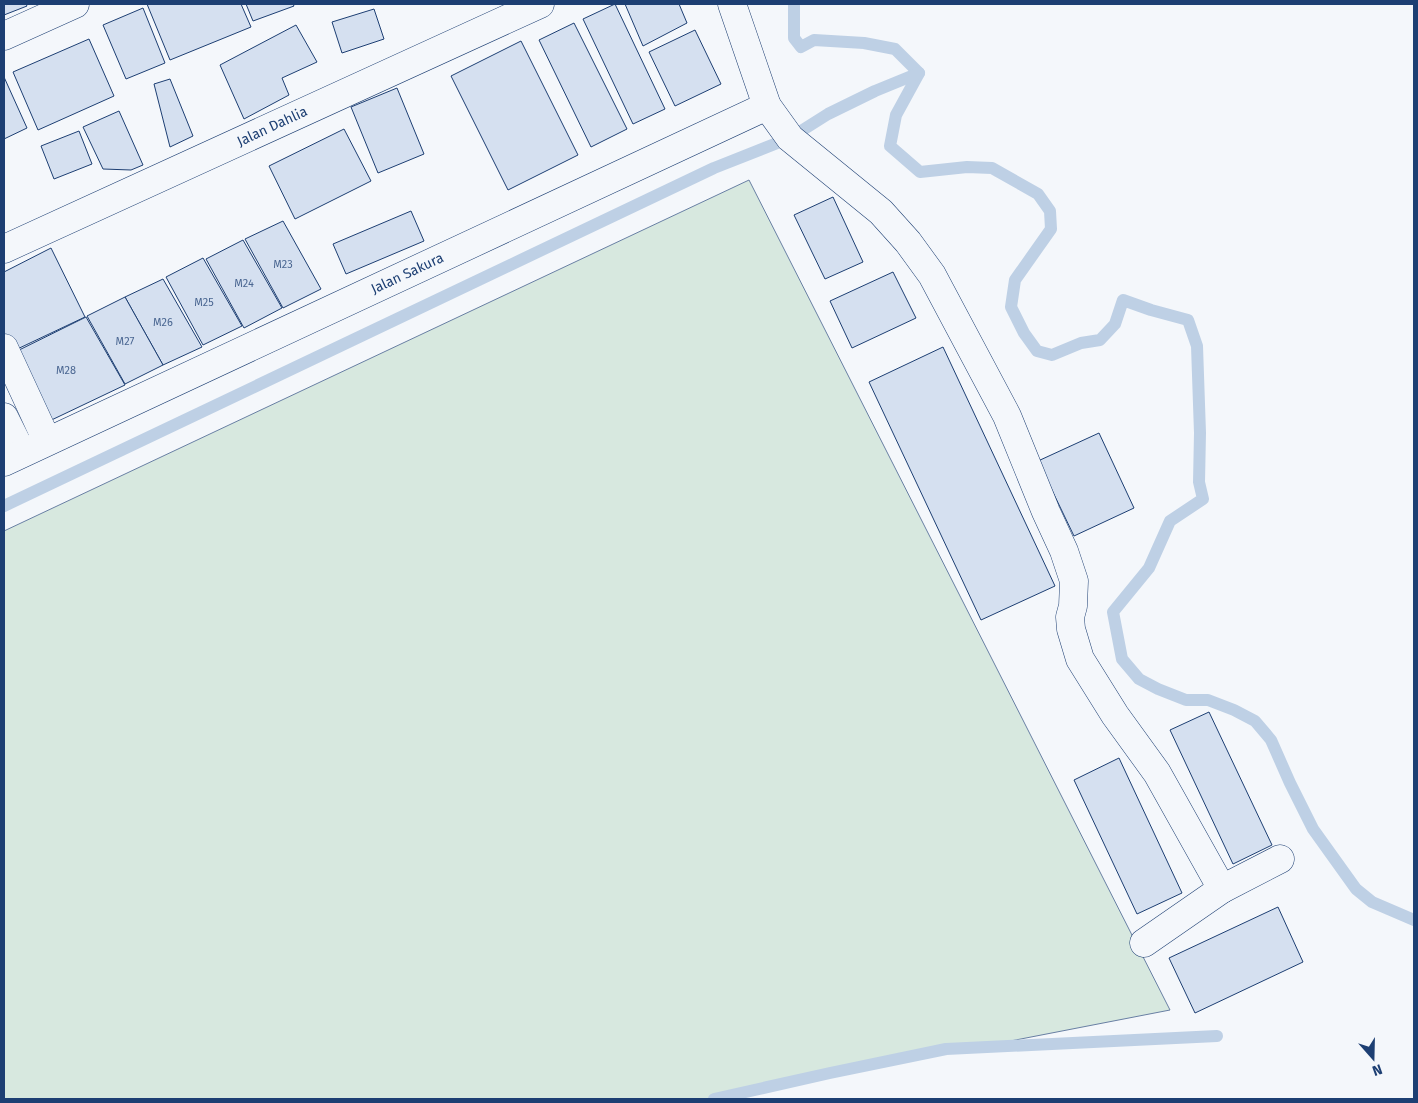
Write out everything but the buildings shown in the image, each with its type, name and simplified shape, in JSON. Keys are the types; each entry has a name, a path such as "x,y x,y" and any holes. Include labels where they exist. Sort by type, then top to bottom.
{"street":[{"path":"4,36 75,4"},
{"name":"Jalan Dahlia","path":"4,249 540,4"},
{"path":"732,4 766,106 790,138 881,212 908,242 932,276 1007,416 1064,551 1074,581 1070,629 1080,659 1115,715 1157,773 1222,889"},
{"name":"Jalan Sakura","path":"13,457 766,106"},
{"path":"4,348 47,441"},
{"path":"4,417 13,457"},
{"path":"1144,943 1222,889 1280,859"}],"shaded area":[{"path":"749,180 1170,1010 712,1099 4,1099 4,531"}],"waterway":[{"path":"794,4 794,38 801,47 814,40 864,43 895,49 919,73 896,115 890,146 920,172 967,167 992,168 1038,194 1050,211 1051,229 1015,280 1011,307 1024,333 1037,351 1052,355 1081,343 1100,340 1115,324 1123,300 1188,320 1197,346 1200,433 1199,482 1203,499 1170,521 1149,568 1113,612 1122,659 1139,679 1158,689 1186,700 1208,700 1255,721 1271,740 1313,829 1356,889 1372,902 1414,920"},
{"path":"4,506 714,168 790,138 828,114 875,91 919,73"},
{"path":"714,1099 946,1049 1217,1036"}]}
